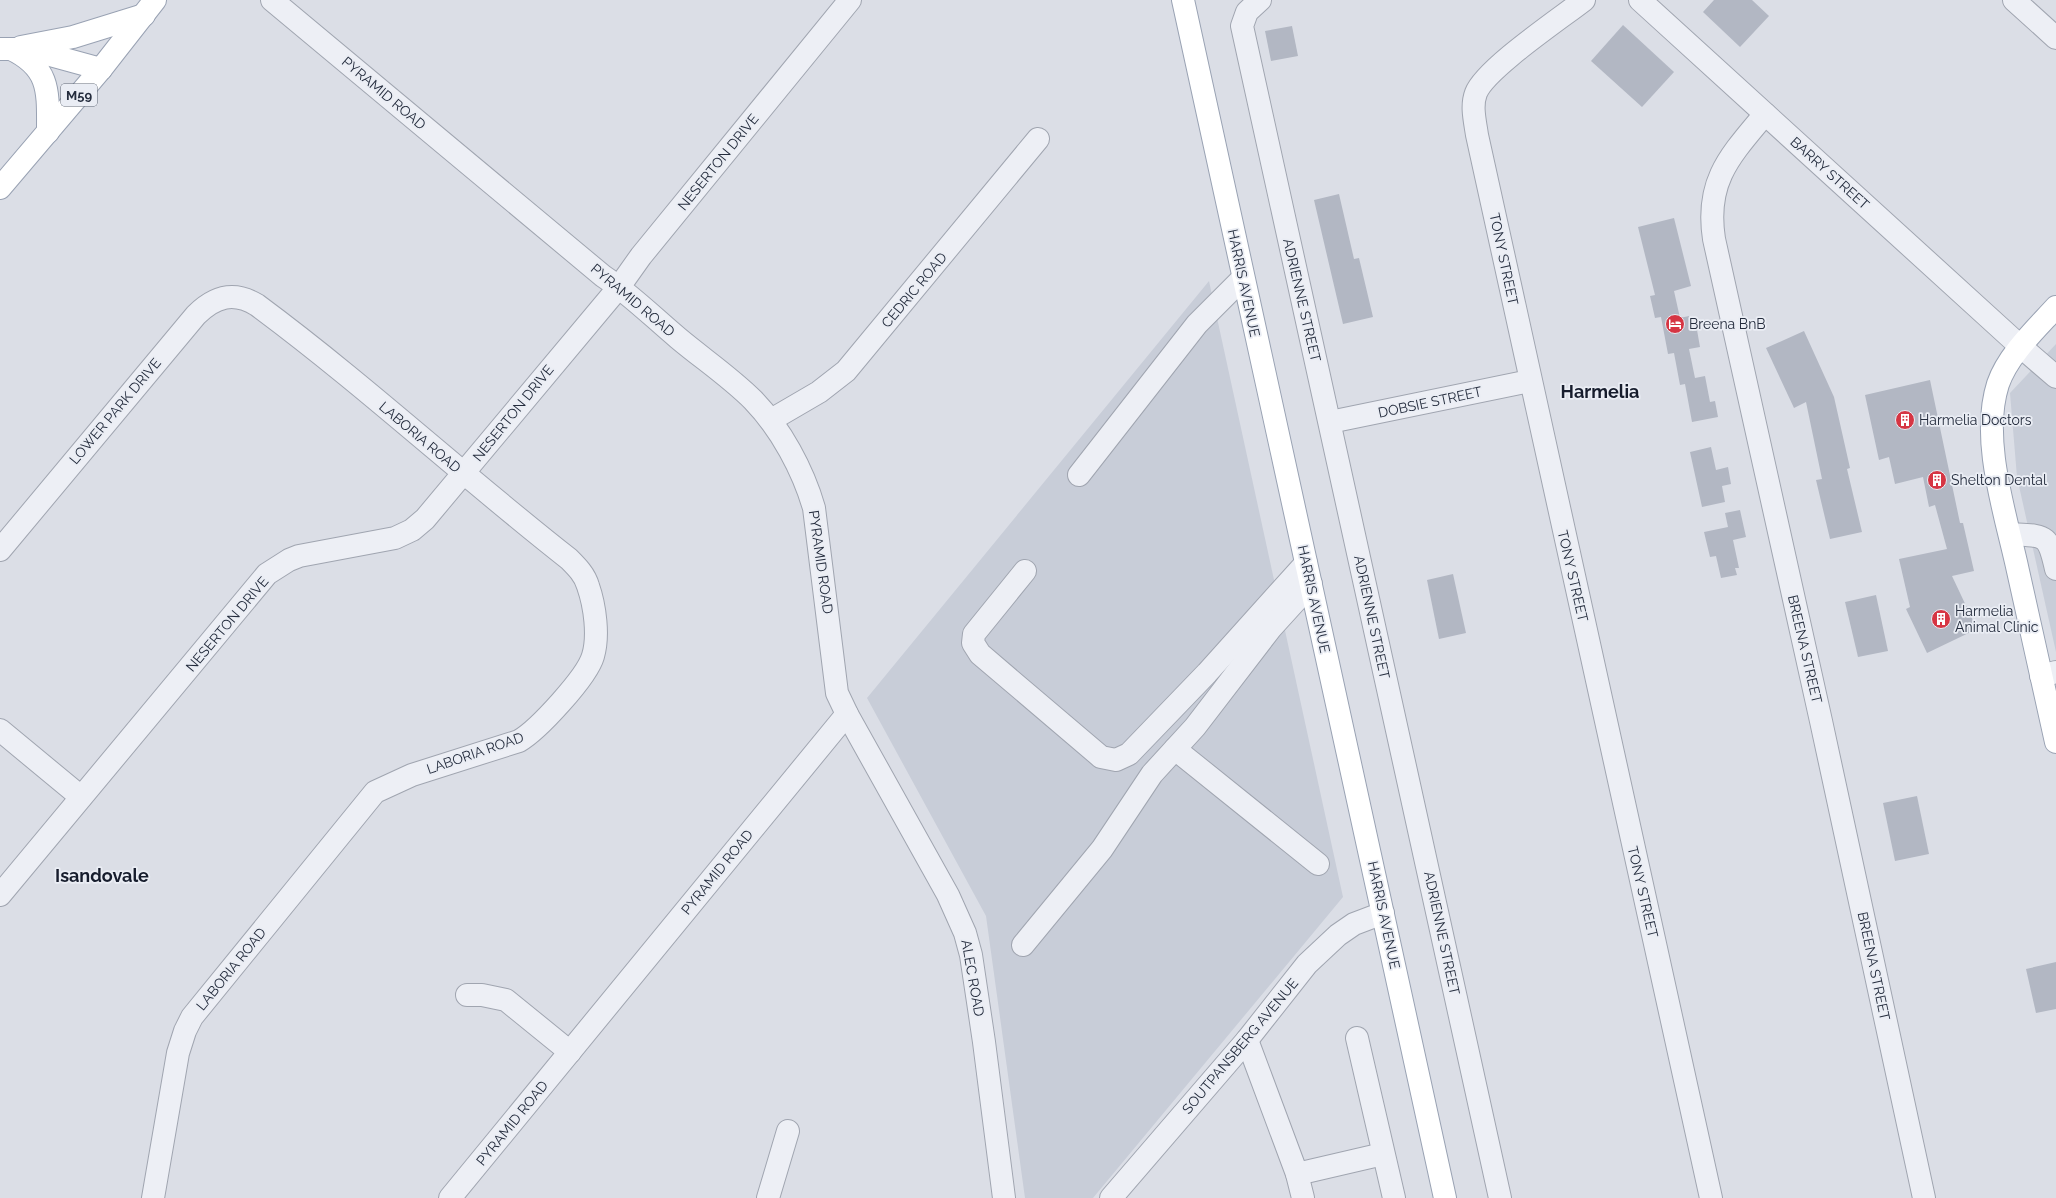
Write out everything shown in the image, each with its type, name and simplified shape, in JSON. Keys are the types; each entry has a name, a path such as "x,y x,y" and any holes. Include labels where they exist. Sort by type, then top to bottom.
{"main road":[{"name":"HARRIS AVENUE","path":"1183,0 1308,574 1384,913 1445,1198"},
{"path":"10,48 72,37 149,7"},
{"name":"M59","path":"0,188 101,69 149,7"},
{"path":"10,48 58,56 101,69"},
{"path":"10,48 27,57 34,63 44,80 48,101 48,132"},
{"path":"2056,307 2020,346 1999,382 1993,403 1992,419 1994,456 2010,534 2049,674 2056,742"}],"street":[{"name":"PYRAMID ROAD","path":"272,0 603,276 619,287 736,384 771,420 806,483 814,508 837,693 847,714 450,1198"},
{"name":"NESERTON DRIVE","path":"0,895 267,574 289,560 299,556 384,540 405,534 425,519 464,474 595,313 619,287 641,256 850,0"},
{"name":"ADRIENNE STREET","path":"1260,0 1245,15 1242,26 1500,1198"},
{"name":"TONY STREET","path":"1584,0 1490,72 1479,86 1474,101 1477,135 1711,1198"},
{"name":"BARRY STREET","path":"1640,0 2020,346 2056,377"},
{"path":"2014,0 2056,38"},
{"name":"BREENA STREET","path":"1765,114 1730,157 1719,178 1712,204 1712,226 1924,1198"},
{"name":"CEDRIC ROAD","path":"771,420 819,392 846,371 1038,139"},
{"path":"1079,475 1197,324 1243,278"},
{"name":"LABORIA ROAD","path":"153,1198 178,1053 185,1030 192,1017 375,792 389,784 412,775 519,741 530,734 553,710 586,669 592,658 595,645 593,608 588,587 579,569 280,321 246,297"},
{"name":"LOWER PARK DRIVE","path":"0,550 173,341 206,305 221,298 246,297"},
{"name":"DOBSIE STREET","path":"1330,422 1530,381"},
{"path":"2010,534 2036,535 2050,544 2056,569"},
{"path":"1025,571 974,634 973,643 980,654 1101,757 1116,760 1129,754 1207,673 1308,574"},
{"path":"1023,945 1102,849 1152,774 1199,722 1271,628 1308,574"},
{"name":"ALEC ROAD","path":"847,714 948,895 965,933 971,955 983,1034 1004,1198"},
{"path":"0,730 81,797"},
{"path":"1175,749 1318,864"},
{"name":"SOUTPANSBERG AVENUE","path":"1111,1198 1247,1040 1307,964 1338,935 1354,924 1384,913"},
{"path":"467,995 482,995 506,1000 570,1052"},
{"path":"1357,1038 1394,1198"},
{"path":"1247,1040 1297,1174 1303,1198"},
{"path":"768,1198 788,1131"},
{"path":"1297,1174 1383,1154"}],"shaded area":[{"path":"1209,281 1343,897 1093,1198 1025,1198 986,916 867,698"},
{"path":"2056,344 2056,652 2017,477 2010,393"}],"building":[{"path":"1714,0 1752,0 1769,16 1740,47 1703,12"},
{"path":"1623,25 1674,72 1642,107 1591,61"},
{"path":"1292,26 1298,56 1271,61 1265,31"},
{"path":"1339,194 1354,259 1359,258 1373,317 1343,324 1314,200"},
{"path":"1674,218 1691,286 1674,291 1680,318 1689,316 1692,331 1697,330 1700,347 1689,349 1695,378 1705,376 1710,402 1715,401 1718,417 1692,422 1685,384 1680,385 1674,353 1668,354 1661,317 1655,318 1650,296 1655,295 1638,227"},
{"path":"1804,331 1834,397 1850,468 1847,469 1862,532 1830,539 1816,480 1822,479 1806,402 1794,408 1766,348"},
{"path":"1930,380 1960,523 1963,523 1974,571 1952,576 1977,629 1927,653 1906,609 1910,607 1899,559 1947,549 1935,505 1929,507 1923,477 1895,484 1889,457 1879,460 1865,395"},
{"path":"1711,447 1716,470 1728,467 1731,484 1722,486 1725,502 1702,507 1690,452"},
{"path":"1740,510 1746,537 1733,540 1739,568 1735,568 1737,575 1721,578 1716,556 1710,557 1704,532 1728,527 1725,513"},
{"path":"1453,574 1466,633 1439,639 1427,580"},
{"path":"1876,595 1888,651 1858,657 1845,602"},
{"path":"1917,796 1929,854 1895,861 1883,803"},
{"path":"2056,962 2056,1009 2036,1013 2026,969"}],"place":[{"name":"Breena BnB","path":"1675,324"},
{"name":"Harmelia Doctors","path":"1905,420"},
{"name":"Shelton Dental","path":"1937,480"},
{"name":"Harmelia Animal Clinic","path":"1941,619"}],"district":[{"name":"Harmelia","path":"1600,391"},
{"name":"Isandovale","path":"102,875"}]}
